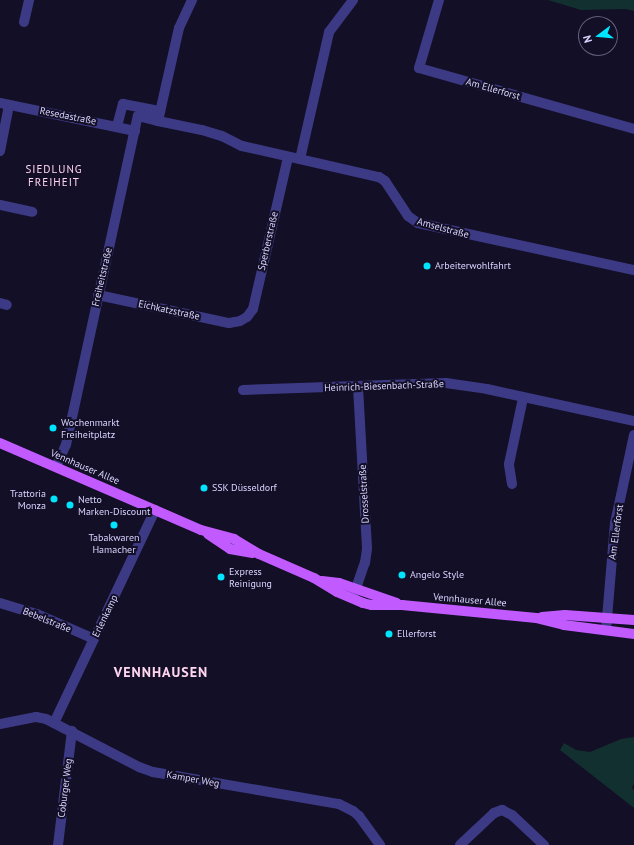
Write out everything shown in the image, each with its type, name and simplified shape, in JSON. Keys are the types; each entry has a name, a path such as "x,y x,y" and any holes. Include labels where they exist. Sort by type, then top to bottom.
{"main road":[{"name":"Vennhauser Allee","path":"0,444 204,531 234,539 259,554 320,581 337,592 354,594 402,605 536,618 564,625 634,634"},
{"name":"Vennhauser Allee","path":"536,618 565,615 634,620"}],"street":[{"path":"24,22 29,0"},
{"path":"117,126 122,104 159,116 179,28 192,0"},
{"path":"300,159 329,32 353,0"},
{"name":"Am Ellerforst","path":"438,0 419,68 634,129"},
{"path":"0,151 4,104"},
{"name":"Resedastraße","path":"4,104 117,126 135,131"},
{"name":"Freiheitstraße","path":"56,467 66,445 138,116 159,116"},
{"name":"Amselstraße","path":"159,116 222,136 242,146 379,177 384,181 408,216 418,223 634,270"},
{"name":"Sperberstraße","path":"240,321 247,317 253,309 288,156"},
{"path":"0,205 32,212"},
{"name":"Eichkatzstraße","path":"98,295 229,323 240,321"},
{"name":"Heinrich-Biesenbach-Straße","path":"243,390 446,383 487,389 634,421"},
{"name":"Drosselstraße","path":"354,594 365,563 367,548 358,387"},
{"path":"512,484 509,464 523,398"},
{"name":"Am Ellerforst","path":"606,630 615,523 634,435"},
{"name":"Erlenkamp","path":"54,723 155,510"},
{"name":"Bebelstraße","path":"0,603 37,614 94,639"},
{"name":"Kamper Weg","path":"0,724 36,717 72,731 139,767 153,772 339,804 353,810 360,816 380,845"},
{"name":"Coburger Weg","path":"58,845 72,731"},
{"path":"460,845 494,813 502,810 512,814 544,845"}],"green space":[{"path":"548,0 634,0 634,11 626,9 581,10"},
{"path":"634,737 634,783 632,788 634,790 634,808 560,750 564,743 576,750 590,752 621,739"}],"place":[{"name":"Arbeiterwohlfahrt","path":"427,266"},
{"name":"Wochenmarkt Freiheitplatz","path":"53,428"},
{"name":"SSK Düsseldorf","path":"204,488"},
{"name":"Trattoria Monza","path":"54,499"},
{"name":"Netto Marken-Discount","path":"70,505"},
{"name":"Tabakwaren Hamacher","path":"114,525"},
{"name":"Angelo Style","path":"402,575"},
{"name":"Express Reinigung","path":"221,577"},
{"name":"Ellerforst","path":"389,634"}],"district":[{"name":"SIEDLUNG FREIHEIT","path":"54,176"},
{"name":"VENNHAUSEN","path":"161,672"}]}
